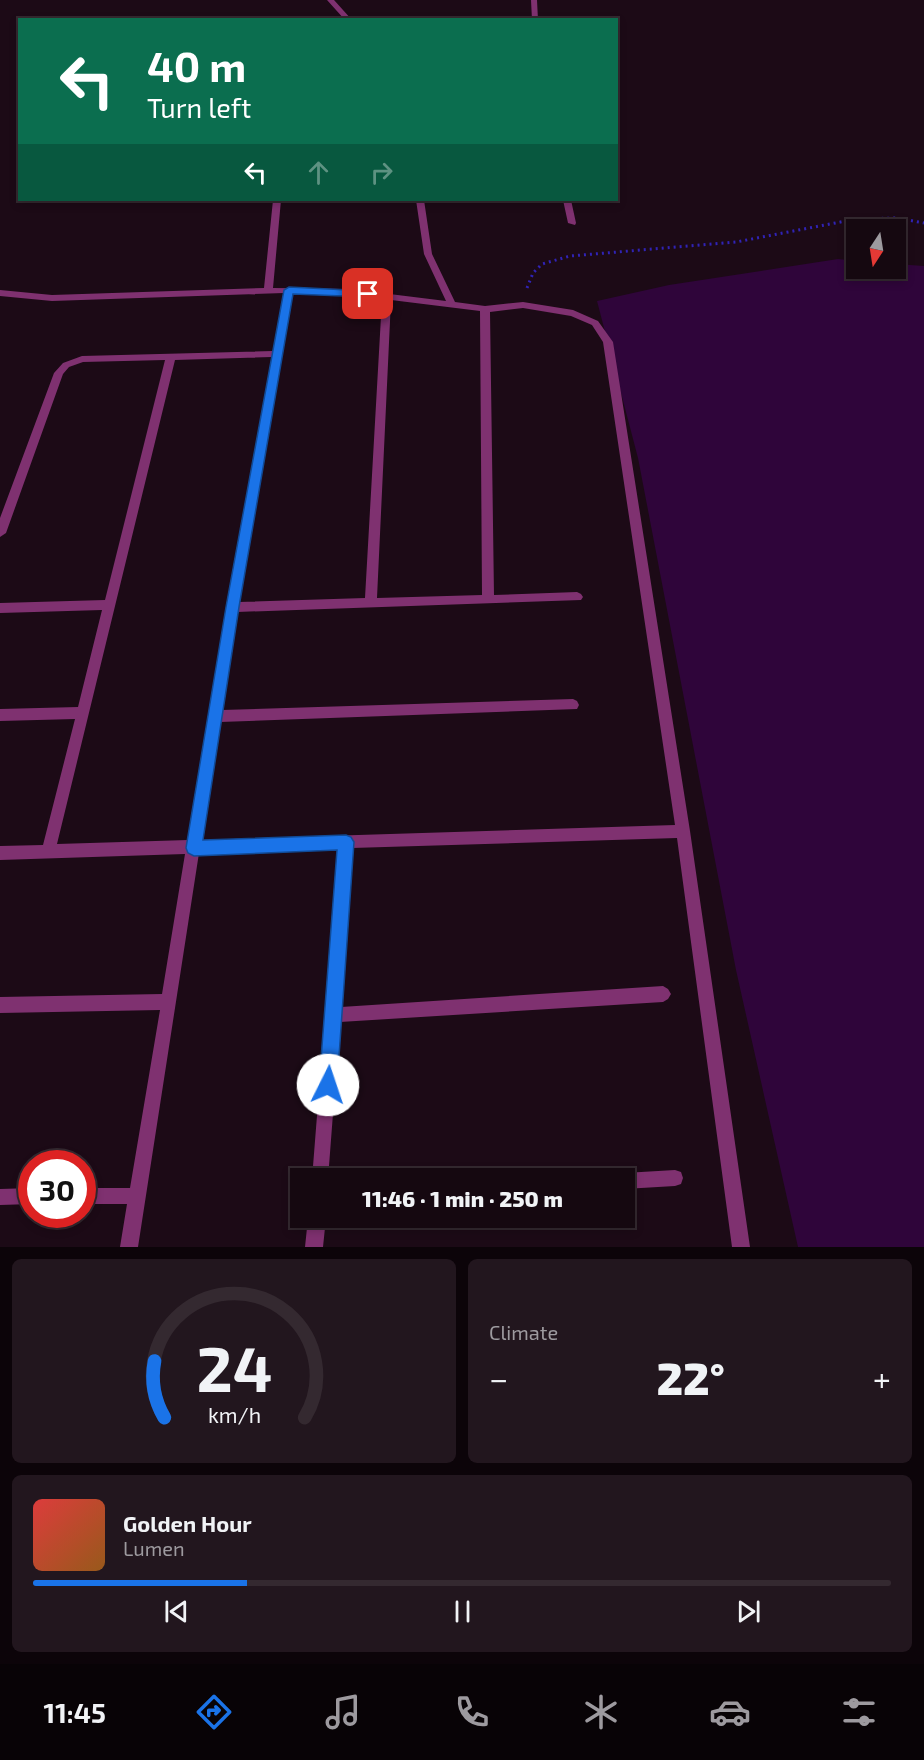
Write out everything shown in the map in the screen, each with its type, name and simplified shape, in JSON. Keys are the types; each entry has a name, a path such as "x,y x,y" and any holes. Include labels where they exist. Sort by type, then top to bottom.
{"street":[{"path":"330,0 347,18"},
{"path":"534,0 535,18"},
{"path":"268,291 277,201"},
{"path":"420,201 428,254 452,305"},
{"path":"567,201 572,223"},
{"path":"129,1247 232,607 289,290"},
{"path":"0,293 59,298 289,290 349,291 486,309 522,305 573,313 595,323 608,342 683,831 741,1247"},
{"path":"371,603 387,296"},
{"path":"486,309 488,600"},
{"path":"0,532 59,374 66,365 82,359 277,354"},
{"path":"48,852 171,357"},
{"path":"232,607 577,597"},
{"path":"0,608 108,605"},
{"path":"215,716 573,705"},
{"path":"0,715 81,714"},
{"path":"0,854 683,831"},
{"path":"321,1168 346,842"},
{"path":"333,1015 663,994"},
{"path":"0,1005 169,1002"},
{"path":"635,1180 675,1178"},
{"path":"0,1197 18,1196"},
{"path":"96,1196 137,1196"},
{"path":"314,1247 316,1228"}],"path":[{"path":"522,305 530,279 537,267 545,261 561,257 736,242 856,219 897,218 924,223"}],"shaded area":[{"path":"838,259 846,260 846,279 906,279 906,265 924,266 924,1247 798,1247 736,970 638,458 597,301 669,285"}],"route":[{"path":"328,1085 346,842 194,848 232,607 289,290 349,291 368,294"}]}
